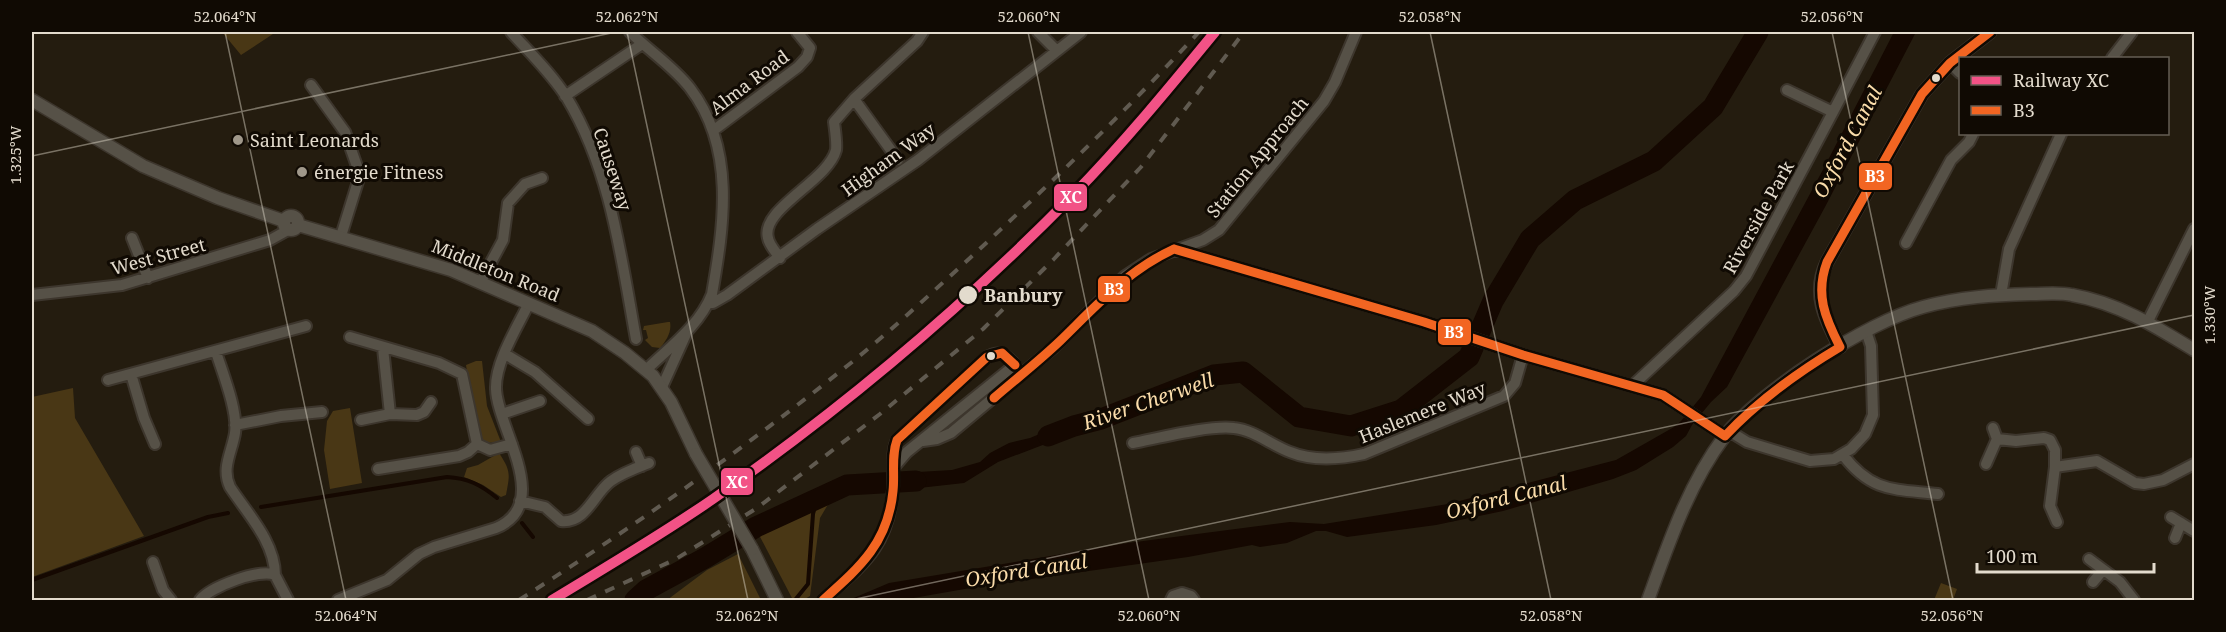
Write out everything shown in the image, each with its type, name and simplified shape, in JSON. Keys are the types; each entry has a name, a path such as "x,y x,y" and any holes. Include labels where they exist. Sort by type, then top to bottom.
{"street":[{"name":"Causeway","path":"511,32 565,96 584,131 604,182 636,339"},
{"path":"630,32 691,89 714,130 721,166 723,206 714,282 708,303 688,331 662,387"},
{"name":"Alma Road","path":"714,130 798,67 807,57 810,48 797,32"},
{"path":"780,258 768,239 768,228 774,215 821,174 836,150 834,122 854,99 917,41 923,32"},
{"path":"1038,32 1056,50"},
{"name":"Higham Way","path":"708,303 713,303 727,295 918,160 1081,32"},
{"name":"Station Approach","path":"923,441 937,439 951,433 1053,348 1125,276 1151,259 1203,240 1227,222 1324,101 1335,82 1356,32"},
{"name":"Riverside Park","path":"1632,386 1716,308 1746,276 1875,32"},
{"path":"1840,347 1822,309 1820,289 1823,270 1912,109 1936,77 1950,63 1990,32"},
{"path":"2113,57 2132,32"},
{"path":"565,96 642,44"},
{"path":"1950,63 1959,72"},
{"path":"310,85 345,132 360,175 341,236"},
{"path":"1787,90 1833,112"},
{"path":"854,99 898,160"},
{"name":"Middleton Road","path":"32,100 143,166 218,198 290,225 341,236 421,259 481,281 592,331 646,370 662,387 696,454 752,549 777,600"},
{"path":"1906,243 1951,160 1969,142 1972,135"},
{"path":"2001,295 2008,249 2061,135"},
{"path":"481,281 503,240 508,203 525,184 542,178"},
{"name":"West Street","path":"32,295 105,288 148,278 270,240 290,225"},
{"path":"2148,321 2194,229"},
{"path":"132,238 148,278"},
{"path":"1174,249 1462,334 1523,355 1663,394 1727,434 1802,459 1826,461 1843,455 1865,434 1873,415 1872,346 1866,332"},
{"path":"1648,600 1689,497 1707,462 1727,434 1788,380 1885,321 1923,307 1975,297 2070,294 2123,309 2148,321 2194,350"},
{"path":"338,600 387,580 413,559 434,547 502,526 514,514 520,501 521,477 495,388 505,354 529,303"},
{"path":"108,380 306,326"},
{"path":"646,370 688,331"},
{"path":"350,337 439,363 462,374 477,444"},
{"path":"383,348 390,414"},
{"path":"216,352 235,425 226,467 226,478 264,540 273,560 275,575 288,600"},
{"path":"823,600 860,567 875,549 888,523 895,466 893,451 897,440 987,357 1002,353 1014,365 923,441 899,458 895,466"},
{"path":"505,354 535,372 588,419"},
{"name":"Haslemere Way","path":"1133,443 1225,427 1243,430 1301,455 1345,457 1364,454 1504,396 1515,383 1523,355"},
{"path":"131,374 141,411 155,444"},
{"path":"502,414 540,401"},
{"path":"361,420 390,414 417,415 424,412 431,402"},
{"path":"235,425 281,416 322,412"},
{"path":"1986,464 1995,434 2016,441 2044,438 2050,440 2055,450 2050,506 2057,522"},
{"path":"477,444 490,450 512,444"},
{"path":"378,469 459,456 477,444"},
{"path":"520,501 545,507 561,521 571,520 587,509 600,490 609,482 646,465 636,452"},
{"path":"1843,455 1852,468 1879,487 1938,494"},
{"path":"2055,467 2097,461 2135,483 2144,484 2163,480 2194,464"},
{"path":"2175,538 2176,520 2194,531"},
{"path":"2089,559 2120,582 2134,600"},
{"path":"153,562 163,590 171,600"},
{"path":"2093,582 2103,570"},
{"path":"200,600 214,589 257,574 275,575"},
{"path":"1171,600 1173,596 1182,593 1191,596 1194,600"}],"shaded area":[{"path":"222,32 276,32 241,55"},
{"path":"670,322 668,336 660,348 652,347 645,340 648,338 646,330 643,330 644,326"},
{"path":"482,361 487,406 501,442 485,443 476,433 466,365"},
{"path":"73,388 75,418 144,536 32,577 32,397"},
{"path":"350,408 362,483 330,489 324,450 327,421 333,411"},
{"path":"499,453 506,464 509,477 506,495 501,497 483,485 464,477 467,468 478,465"},
{"path":"828,496 830,501 820,518 810,596 803,600 793,600 757,531"},
{"path":"738,554 761,600 667,600 707,570"},
{"path":"1941,583 1957,589 1953,600 1934,600"}],"water":[{"name":"Oxford Canal","path":"1894,32 1916,32 1825,207 1727,387 1711,402 1686,436 1636,470 1613,479 1503,511 1436,525 1347,537 1326,531 1316,531 1287,543 1260,547 1252,545 1188,557 976,587 902,600 849,600 889,583 1128,543 1290,522 1324,524 1448,504 1616,460 1674,427 1701,397"},
{"path":"1073,420 1074,433 998,462 964,483 901,490 901,473 952,470 980,462 990,453 1009,443 1030,438"}],"waterway":[{"name":"River Cherwell","path":"1048,436 1101,419 1214,375 1243,372 1299,417 1351,426 1401,410 1469,357 1493,301 1530,239 1575,200 1654,161 1713,107 1758,32"},
{"path":"261,507 447,477 474,483 497,498"},
{"name":"River Cherwell","path":"635,600 646,590 756,527 847,485 916,481"},
{"path":"795,600 808,584 813,514 817,499"},
{"path":"32,580 208,517 228,513"},
{"path":"522,523 533,537"}],"railway":[{"path":"519,600 686,488 863,353 910,313 1058,175 1199,32"},
{"path":"587,600 676,559 757,508 880,414 983,329 1053,260 1141,167 1244,32"}],"rail line":[{"name":"XC","path":"552,600 713,499 761,465 900,356 988,278 1072,196 1128,136 1215,32"}],"transit line":[{"name":"B3","path":"1840,347 1823,306 1822,285 1827,262 1922,94 1950,63 1990,32"},
{"name":"B3","path":"1174,249 1663,395 1725,436"},
{"name":"B3","path":"994,398 1127,278 1174,249"},
{"name":"B3","path":"1725,436 1751,410 1780,387 1840,347"},
{"name":"B3","path":"823,600 870,553 885,525 893,491 897,440 987,357 1002,353 1015,365"}],"place":[{"name":"Saint Leonards","path":"238,140"},
{"name":"énergie Fitness","path":"302,172"},
{"name":"Banbury","path":"968,295"}]}
